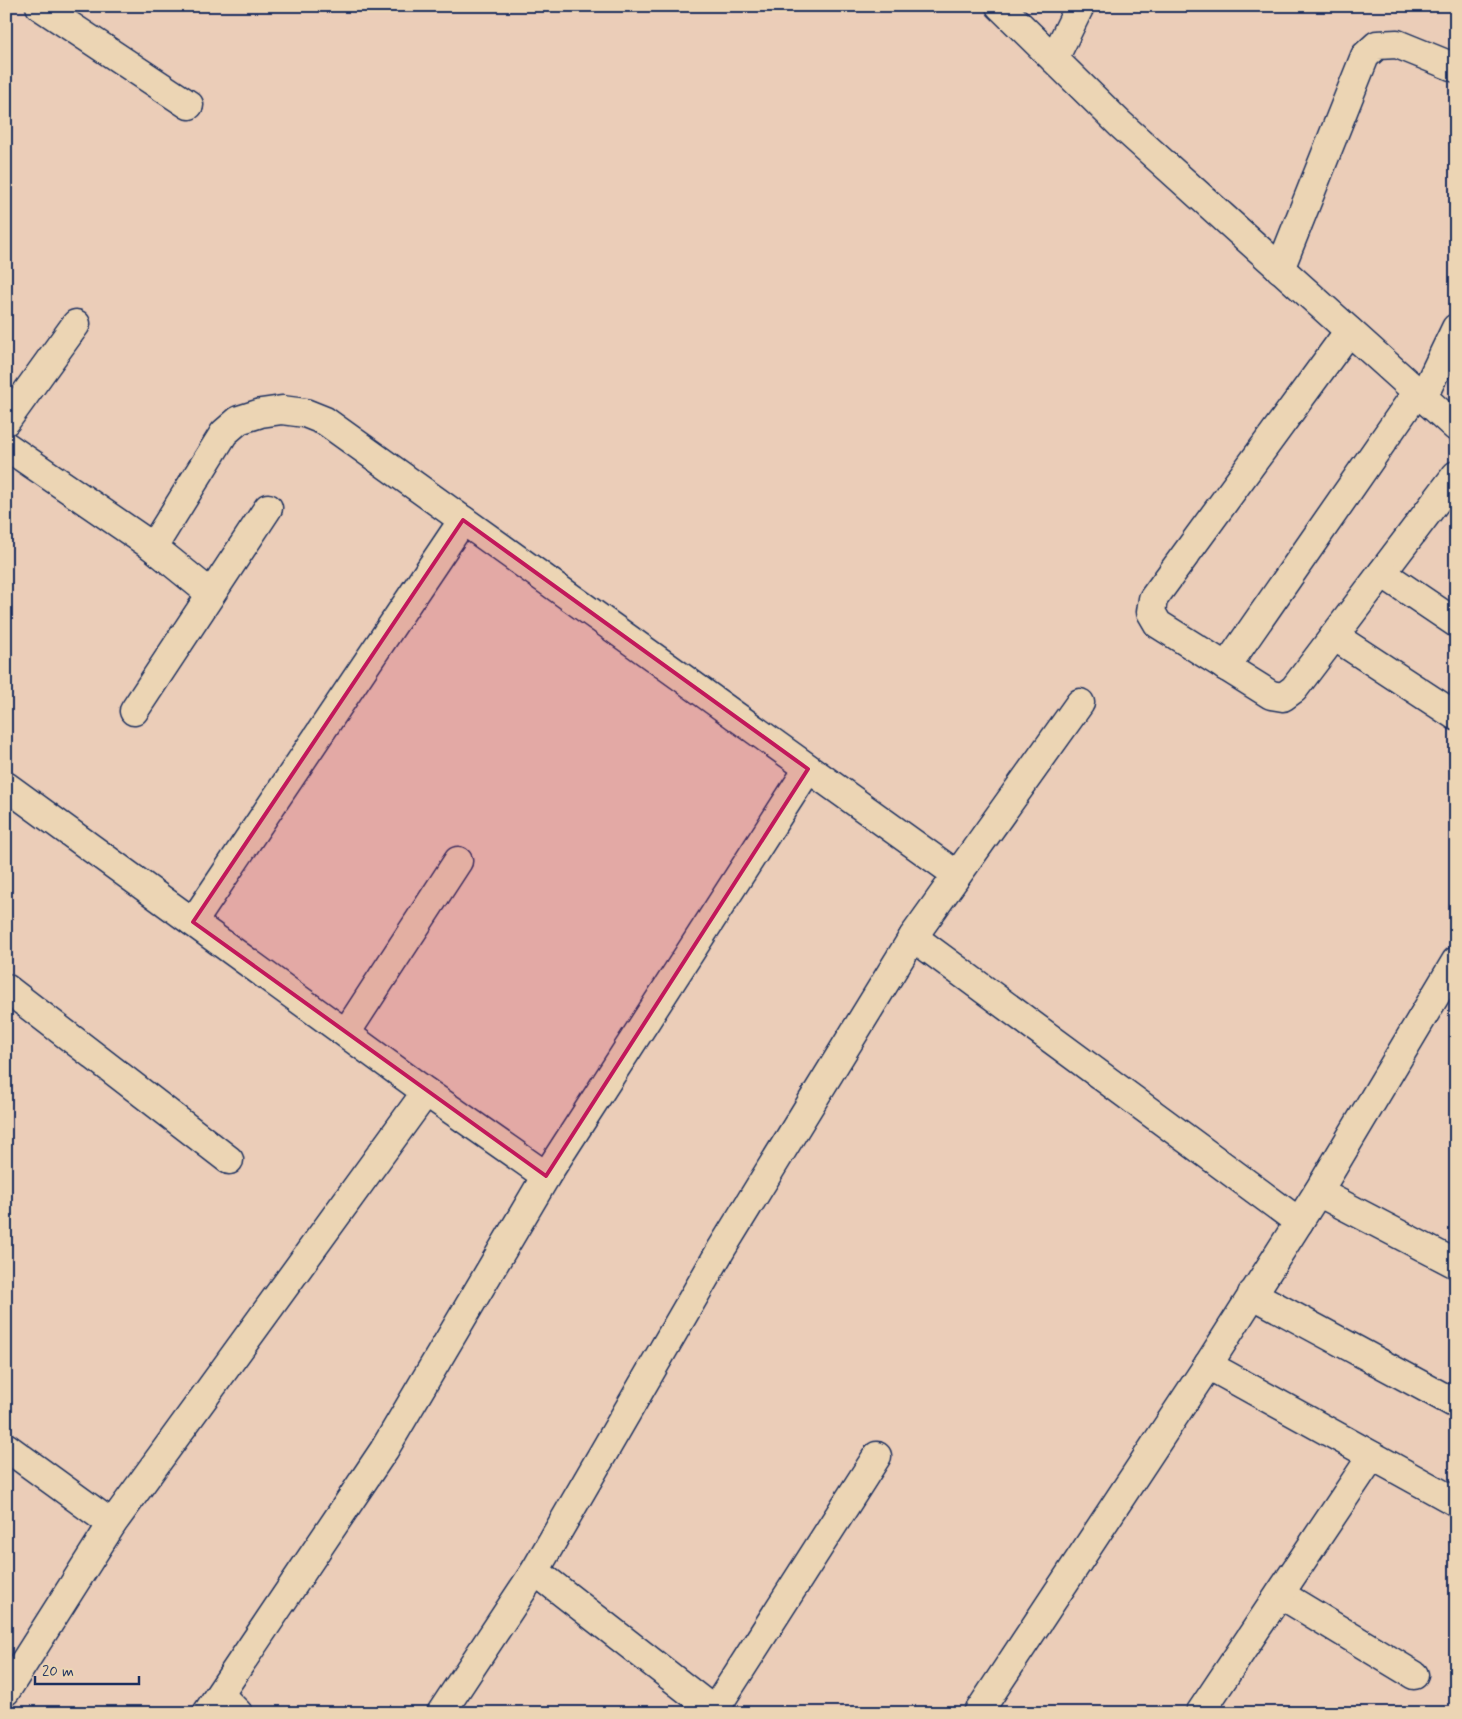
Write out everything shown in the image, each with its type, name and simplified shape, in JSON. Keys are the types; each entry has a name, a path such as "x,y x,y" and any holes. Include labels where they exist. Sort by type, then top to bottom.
{"street":[{"path":"40,6 188,106"},
{"path":"1000,6 1120,124 1456,428"},
{"path":"1054,59 1080,6"},
{"path":"1280,269 1365,56 1377,45 1397,44 1456,68"},
{"path":"6,421 15,391 76,324"},
{"path":"1226,667 1420,395 1456,328"},
{"path":"1349,331 1153,599 1151,612 1158,624 1271,695 1283,697 1294,689 1456,475"},
{"path":"153,547 224,433 239,420 261,413 282,410 306,413 325,421 957,875"},
{"path":"6,446 153,547 211,594"},
{"path":"134,711 268,508"},
{"path":"193,922 463,520"},
{"path":"1382,573 1456,623"},
{"path":"1334,636 1456,716"},
{"path":"441,1713 535,1572 722,1248 913,937 1080,703"},
{"path":"222,1707 384,1450 546,1176 808,769"},
{"path":"6,786 426,1092 546,1176"},
{"path":"346,1033 458,861"},
{"path":"913,937 1299,1222"},
{"path":"978,1713 1208,1365 1299,1222 1456,961"},
{"path":"6,988 229,1160"},
{"path":"6,1691 112,1524 426,1092"},
{"path":"1327,1177 1456,1264"},
{"path":"1252,1294 1456,1404"},
{"path":"1208,1365 1456,1502"},
{"path":"6,1446 112,1524"},
{"path":"535,1572 716,1712 878,1456"},
{"path":"1200,1713 1372,1456"},
{"path":"1280,1594 1414,1674"}],"highlighted area":[{"path":"463,520 808,769 546,1176 193,922"}]}
